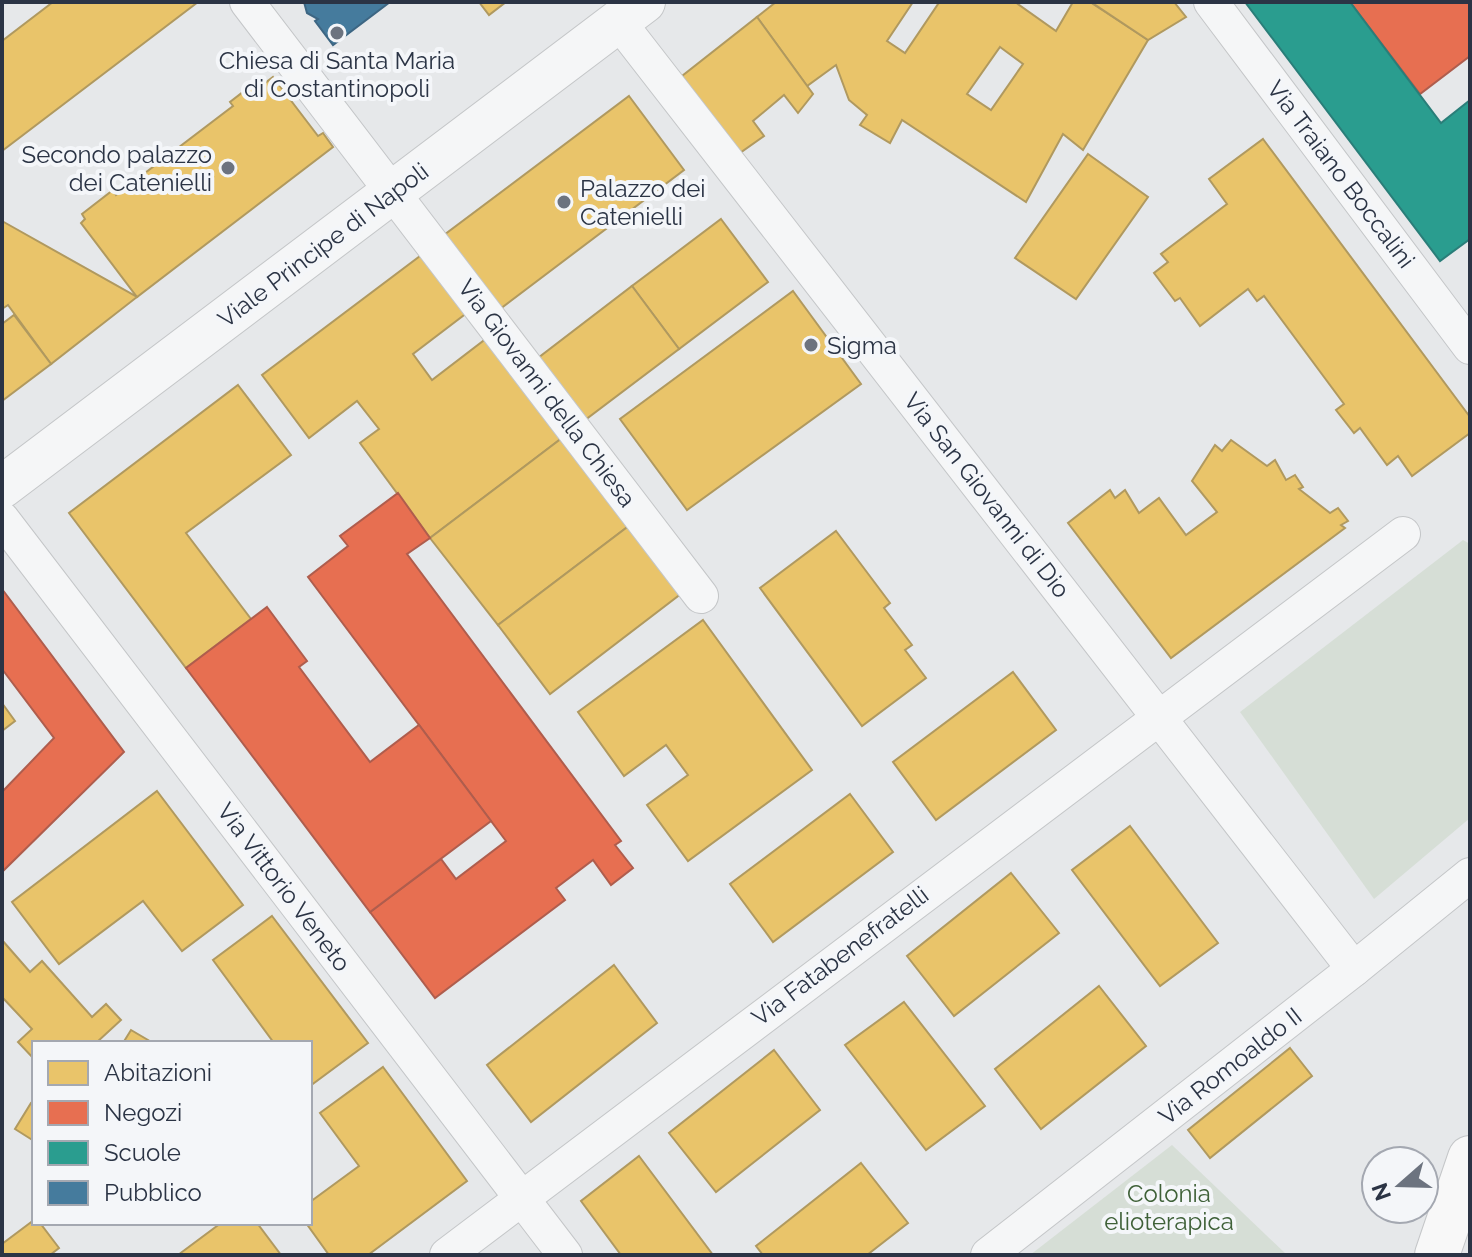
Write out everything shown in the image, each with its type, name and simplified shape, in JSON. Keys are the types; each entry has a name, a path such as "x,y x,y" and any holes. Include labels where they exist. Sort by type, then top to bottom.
{"main road":[{"path":"1437,1255 1470,1158"}],"street":[{"name":"Via Giovanni della Chiesa","path":"247,2 701,596"},
{"name":"Via Traiano Boccalini","path":"1211,2 1470,347"},
{"name":"Viale Principe di Napoli","path":"2,487 631,12"},
{"name":"Via San Giovanni di Dio","path":"631,12 1162,719 1354,969"},
{"name":"Via Vittorio Veneto","path":"2,519 565,1255"},
{"name":"Via Fatabenefratelli","path":"447,1255 963,863 1162,719 1403,534"},
{"name":"Via Romoaldo II","path":"988,1255 1470,875"}],"green space":[{"path":"1463,540 1470,544 1470,818 1374,899 1240,712"},
{"name":"Colonia elioterapica","path":"1172,1145 1287,1255 1030,1255"}],"building: Abitazioni":[{"path":"53,2 198,2 2,151 2,41"},
{"path":"479,2 506,2 489,15"},
{"path":"776,2 913,2 887,41 905,53 938,4 936,2 1015,2 1056,31 1073,2 1090,2 1148,40 1083,150 1063,134 1026,202 902,120 890,143 860,125 867,115 849,100 836,65 807,86 757,17","holes":["1000,47 1023,64 991,110 967,94"]},
{"path":"1091,2 1174,2 1186,17 1148,40"},
{"path":"757,17 813,94 798,113 784,95 753,121 764,136 737,155 682,76"},
{"name":"Secondo palazzo dei Catenielli","path":"273,77 318,136 323,133 333,147 137,297 81,223 85,219 82,214 113,190 116,195 233,106 230,102 261,78 265,83"},
{"name":"Palazzo dei Catenielli","path":"629,96 684,170 500,309 444,235"},
{"path":"1263,139 1470,417 1470,433 1412,476 1398,456 1387,465 1360,428 1354,433 1336,410 1344,404 1264,296 1257,301 1248,289 1200,326 1180,298 1175,301 1154,273 1168,262 1161,254 1227,204 1209,179"},
{"path":"1088,154 1148,197 1076,299 1015,258"},
{"path":"721,219 768,282 679,349 632,286"},
{"path":"2,221 137,297 51,364 8,305 2,309"},
{"path":"424,253 468,312 413,354 432,380 487,338 562,438 430,538 360,443 379,429 357,401 309,438 262,375"},
{"path":"632,286 679,349 585,420 538,358"},
{"path":"793,291 861,384 687,510 620,419"},
{"path":"14,315 51,364 2,401 2,324"},
{"path":"238,385 291,455 186,533 251,619 186,668 69,513"},
{"path":"562,438 630,525 498,625 430,538"},
{"path":"1231,440 1267,466 1275,460 1286,480 1295,475 1303,487 1299,489 1330,513 1338,508 1348,521 1341,525 1345,528 1171,658 1068,523 1110,490 1115,498 1125,490 1139,513 1159,498 1186,535 1217,512 1192,481 1215,445 1222,451"},
{"path":"630,525 682,593 550,694 498,625"},
{"path":"836,531 890,603 884,608 912,645 905,650 926,678 862,726 760,588"},
{"path":"703,620 812,770 688,861 647,805 688,775 666,745 624,776 578,712"},
{"path":"1013,672 1056,730 936,820 893,762"},
{"path":"2,703 15,721 2,731"},
{"path":"157,791 243,905 182,951 143,901 59,964 12,902"},
{"path":"850,794 893,852 773,942 730,884"},
{"path":"1130,826 1218,943 1160,986 1072,870"},
{"path":"1011,873 1059,933 954,1016 907,956"},
{"path":"272,916 368,1043 312,1085 312,1041 273,1041 213,960"},
{"path":"2,940 30,972 42,961 92,1017 106,1004 121,1020 98,1041 32,1041 32,1057 18,1042 32,1029 2,997"},
{"path":"614,965 657,1023 531,1122 487,1065"},
{"path":"1099,986 1146,1046 1041,1129 995,1069"},
{"path":"904,1002 985,1106 926,1150 845,1045"},
{"path":"131,1030 150,1041 124,1041"},
{"path":"1290,1048 1312,1076 1210,1158 1188,1130"},
{"path":"774,1050 820,1110 716,1192 669,1133"},
{"path":"383,1067 467,1181 368,1255 329,1255 307,1225 312,1225 312,1201 359,1166 320,1113"},
{"path":"31,1103 32,1103 32,1140 15,1129"},
{"path":"639,1156 713,1255 621,1255 581,1201"},
{"path":"861,1163 908,1223 867,1255 763,1255 756,1246"},
{"path":"32,1222 32,1225 42,1225 59,1248 50,1255 2,1255 2,1244"},
{"path":"218,1225 258,1225 281,1255 178,1255"}],"building: Negozi":[{"path":"1350,2 1470,2 1470,56 1420,94"},
{"path":"398,493 430,538 407,554 621,841 615,845 633,868 611,885 593,860 556,888 565,900 435,998 370,912 441,859 456,879 506,841 308,577 348,546 340,536"},
{"path":"2,589 124,752 2,872 2,792 54,738 2,669"},
{"path":"267,607 307,661 299,667 370,762 419,725 491,821 370,912 186,668"}],"building: Scuole":[{"path":"1245,2 1350,2 1441,123 1470,100 1470,239 1440,261"}],"building: Pubblico":[{"name":"Chiesa di Santa Maria di Costantinopoli","path":"304,2 390,2 333,45 315,21 318,19 307,13"}],"place":[{"name":"Chiesa di Santa Maria di Costantinopoli","path":"337,33"},
{"name":"Secondo palazzo dei Catenielli","path":"228,168"},
{"name":"Palazzo dei Catenielli","path":"564,202"},
{"name":"Sigma","path":"811,345"}]}
